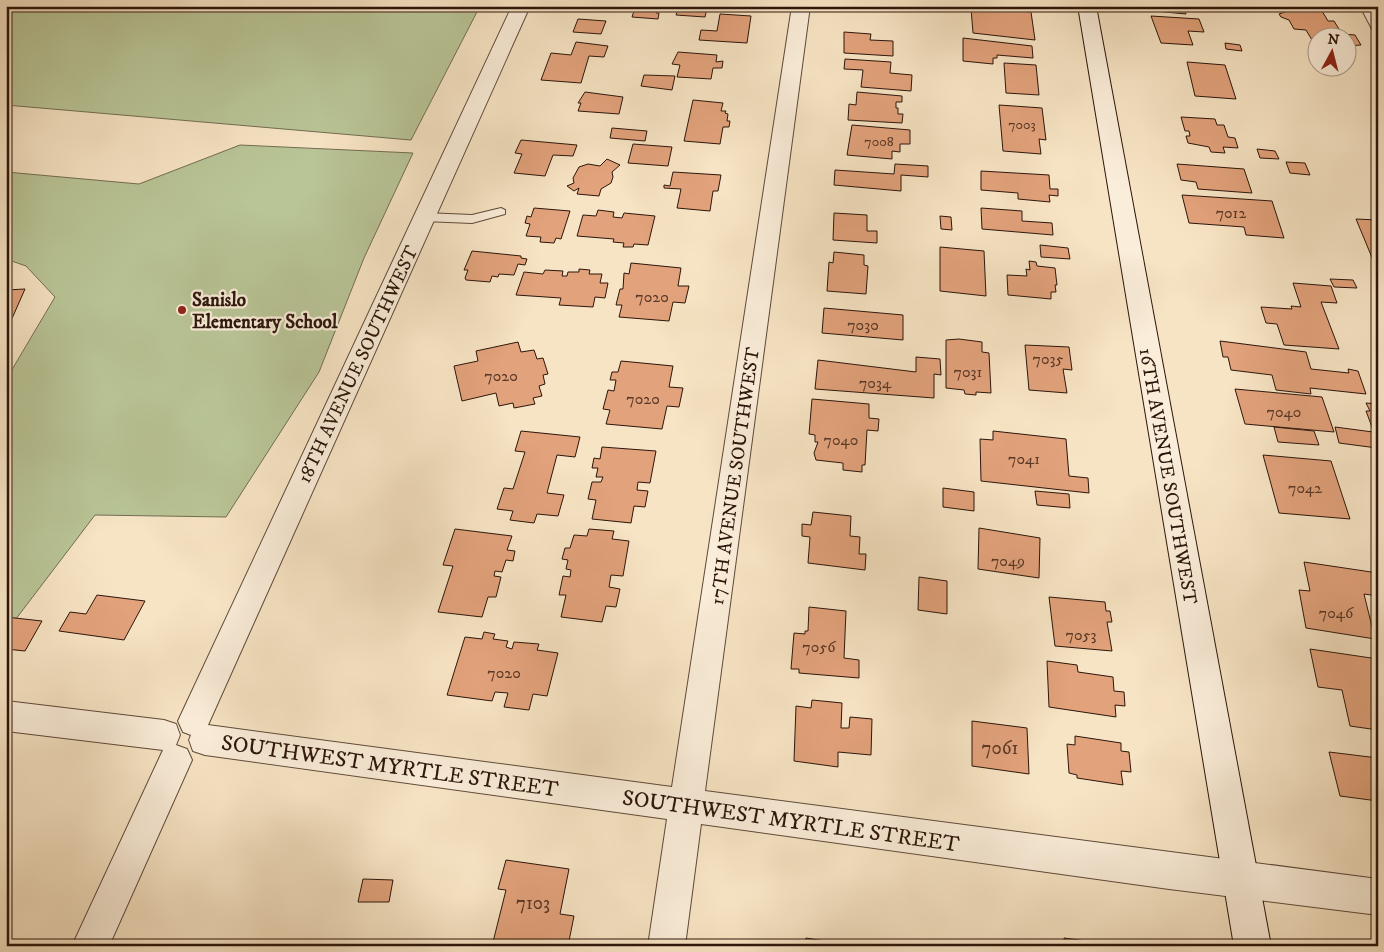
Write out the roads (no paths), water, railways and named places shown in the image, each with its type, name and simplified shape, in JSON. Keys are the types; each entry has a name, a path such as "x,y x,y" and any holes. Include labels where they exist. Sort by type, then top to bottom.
{"street":[{"name":"18TH AVENUE SOUTHWEST","path":"199,730 424,217 521,6"},
{"name":"17TH AVENUE SOUTHWEST","path":"666,946 801,6"},
{"name":"16TH AVENUE SOUTHWEST","path":"1086,6 1253,946"},
{"path":"1369,6 1378,25"},
{"path":"6,716 169,748"},
{"path":"90,946 169,748 177,723 199,730"},
{"name":"SOUTHWEST MYRTLE STREET","path":"199,730 686,806 1378,897"}],"lane":[{"path":"424,217 472,219 501,212"}],"place":[{"name":"Sanislo Elementary School","path":"182,310"}]}
